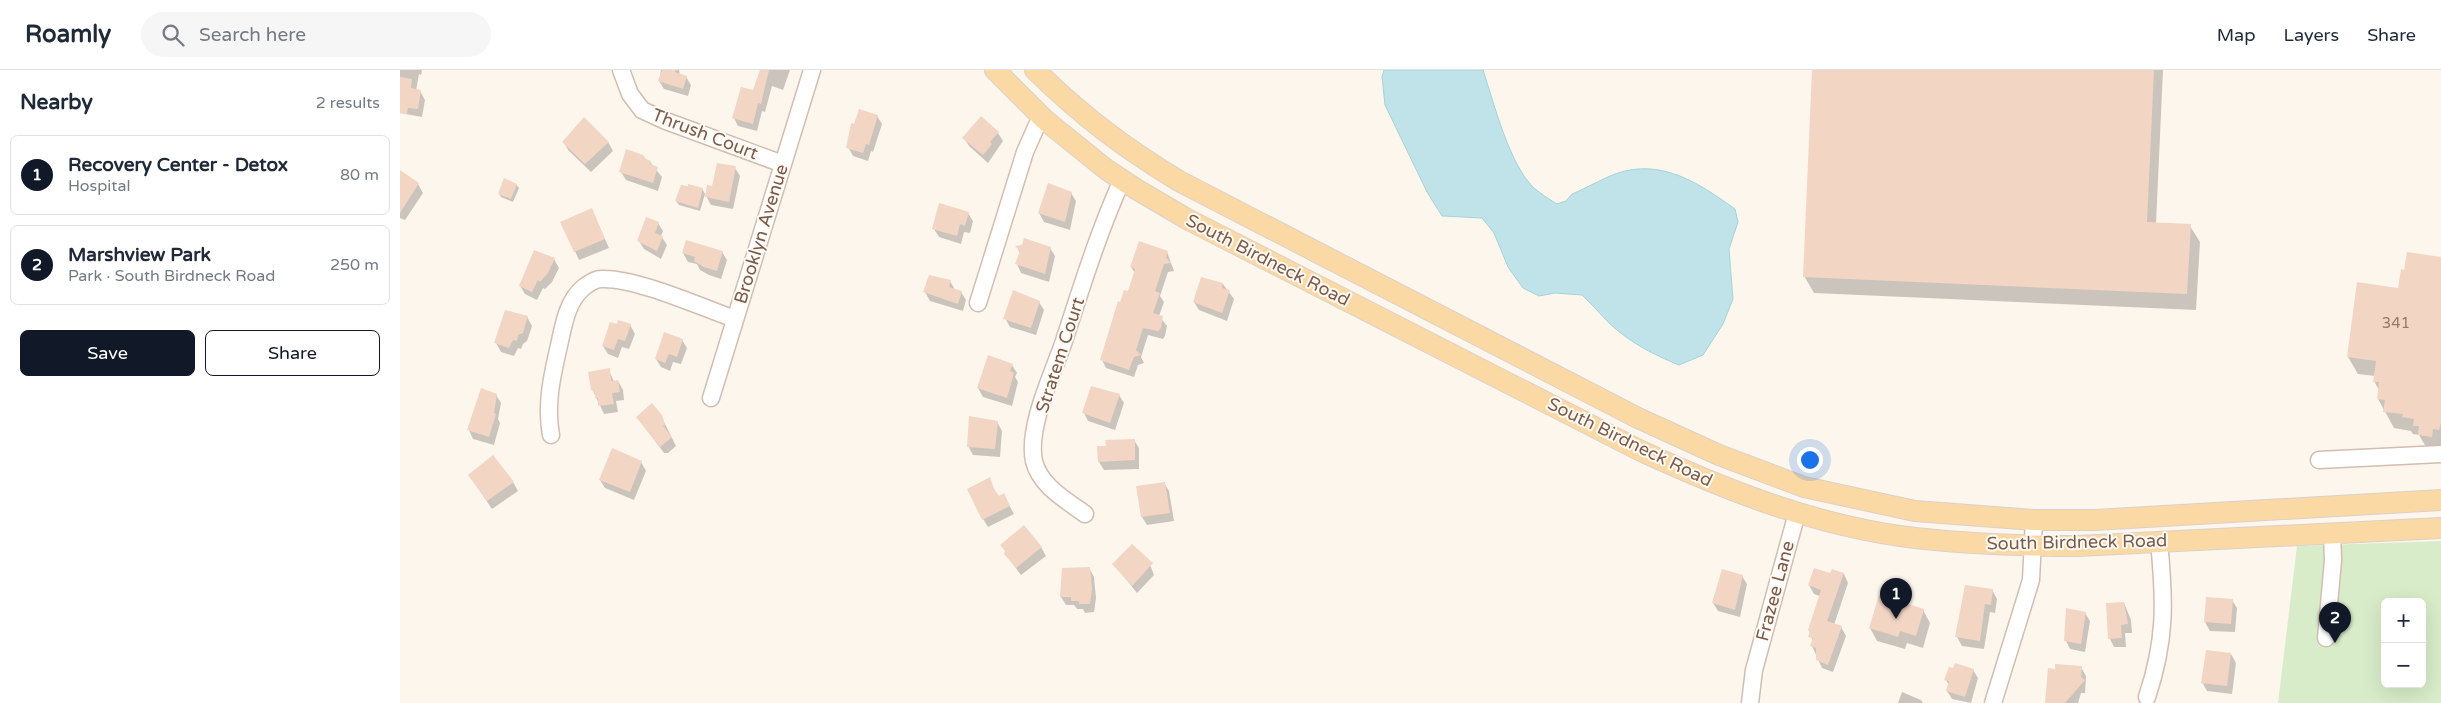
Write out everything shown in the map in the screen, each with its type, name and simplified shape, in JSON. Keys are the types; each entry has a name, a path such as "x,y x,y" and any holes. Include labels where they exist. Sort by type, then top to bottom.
{"main road":[{"name":"South Birdneck Road","path":"995,70 1041,116 1122,180 1187,219 1641,451 1710,482 1797,513 1914,538 2033,546 2159,542 2441,528"},
{"name":"South Birdneck Road","path":"1035,70 1098,127 1132,153 1180,181 1638,418 1695,444 1804,487 1915,510 2034,520 2095,520 2441,500"}],"street":[{"name":"Thrush Court","path":"621,70 630,94 642,110 666,121 784,164"},
{"name":"Brooklyn Avenue","path":"711,398 812,70"},
{"path":"978,303 1025,152 1041,116"},
{"name":"Stratem Court","path":"1085,514 1053,491 1042,478 1034,463 1032,447 1044,402 1096,244 1122,180"},
{"path":"551,435 549,405 554,367 567,313 574,297 584,287 599,279 636,284 735,319"},
{"path":"2319,460 2441,454"},
{"name":"Frazee Lane","path":"1750,703 1754,670 1797,513"},
{"path":"1993,703 2027,596 2033,564 2034,520"},
{"path":"2326,638 2333,560 2332,534"},
{"path":"2147,697 2157,666 2162,637 2162,581 2159,542"}],"green space":[{"path":"2441,541 2441,703 2278,703 2297,546"}],"water":[{"path":"1384,70 1483,70 1497,116 1517,164 1534,188 1557,204 1566,201 1572,194 1612,175 1625,171 1655,169 1697,184 1735,209 1738,222 1729,249 1733,299 1723,324 1703,355 1679,365 1633,342 1609,323 1582,295 1555,293 1539,296 1523,288 1508,267 1494,233 1482,218 1442,216 1427,192 1385,105 1382,77"}],"building":[{"path":"662,70 676,70 675,72 687,76 683,89 658,81"},
{"path":"760,70 769,70 761,104 758,103 753,124 732,118 741,87 753,90"},
{"path":"1812,70 2154,70 2147,222 2191,224 2187,294 1803,277"},
{"path":"400,77 412,79 411,88 421,90 418,109 408,108 407,114 400,113"},
{"path":"859,109 878,115 869,145 866,144 863,153 846,148 851,123 854,124"},
{"path":"981,116 999,132 990,142 992,144 983,155 962,138"},
{"path":"584,117 609,142 585,164 562,142"},
{"path":"626,149 643,155 651,161 650,164 658,167 653,183 619,172"},
{"path":"717,163 736,166 729,202 705,197 707,185 712,186"},
{"path":"400,170 419,183 400,213"},
{"path":"504,178 517,184 511,199 498,194"},
{"path":"1048,183 1072,192 1065,222 1038,213"},
{"path":"688,184 703,188 698,208 675,201 681,185 688,186"},
{"path":"939,203 969,212 965,226 960,224 957,236 932,229"},
{"path":"592,208 605,239 574,252 560,222"},
{"path":"646,217 659,222 655,233 663,236 657,251 637,241"},
{"path":"1024,238 1051,247 1045,274 1015,264 1020,251 1015,246 1022,245"},
{"path":"686,240 723,251 717,271 704,267 694,261 695,257 682,253"},
{"path":"1139,241 1168,251 1166,257 1171,263 1164,264 1155,291 1160,293 1153,313 1163,316 1161,328 1158,331 1143,328 1136,350 1141,355 1134,357 1129,370 1100,360 1118,301 1120,302 1124,290 1128,291 1135,269 1130,267"},
{"path":"534,250 555,258 548,273 540,282 538,280 532,292 519,286"},
{"path":"2407,252 2441,257 2441,423 2439,430 2433,429 2432,437 2418,435 2419,426 2413,426 2414,419 2402,417 2403,414 2383,412 2385,400 2377,399 2379,382 2373,382 2376,361 2347,357 2357,282 2398,288 2401,269 2404,270"},
{"path":"929,275 951,280 949,287 962,291 958,304 923,292"},
{"path":"1201,277 1223,283 1222,288 1230,290 1222,313 1193,302"},
{"path":"1013,290 1040,301 1031,328 1003,319"},
{"path":"505,310 528,316 523,333 518,335 517,341 513,340 509,348 494,343"},
{"path":"618,320 631,324 625,341 618,339 614,350 602,346 610,322 617,324"},
{"path":"664,332 683,339 677,357 669,354 665,363 655,359"},
{"path":"988,355 1013,364 1010,371 1014,373 1007,398 977,388"},
{"path":"610,368 611,381 618,380 620,392 612,393 614,404 598,406 598,398 595,398 595,393 591,390 588,372"},
{"path":"1091,386 1120,394 1110,423 1082,413"},
{"path":"481,388 497,394 494,413 496,414 489,437 467,430"},
{"path":"652,403 662,415 665,425 663,426 672,437 660,447 636,417"},
{"path":"969,416 998,421 995,449 967,447"},
{"path":"1135,439 1135,460 1098,462 1097,446 1106,446 1105,440"},
{"path":"612,448 642,461 630,492 599,480"},
{"path":"493,455 514,482 487,501 468,475"},
{"path":"990,477 994,489 999,496 1004,493 1010,506 982,520 967,489"},
{"path":"1165,482 1170,513 1141,517 1136,486"},
{"path":"1024,525 1042,547 1016,568 1004,554 1005,551 1000,545"},
{"path":"1132,544 1153,563 1132,586 1112,564"},
{"path":"1090,567 1092,589 1090,604 1079,604 1079,601 1071,601 1071,597 1060,597 1062,568"},
{"path":"1814,568 1830,573 1832,569 1844,573 1827,621 1842,626 1828,665 1816,660 1816,648 1810,646 1813,638 1808,637 1810,631 1808,630 1821,590 1808,585"},
{"path":"1722,569 1743,575 1735,610 1712,603"},
{"path":"1965,585 1993,589 1991,605 1985,604 1980,641 1955,637"},
{"path":"1879,595 1924,609 1916,636 1900,631 1898,637 1869,628"},
{"path":"2206,597 2233,599 2231,624 2204,622"},
{"path":"2124,602 2128,624 2121,625 2122,638 2108,639 2106,603"},
{"path":"2066,608 2086,612 2081,644 2064,641"},
{"path":"2206,650 2231,653 2227,686 2201,683"},
{"path":"1955,663 1974,669 1965,697 1946,691 1949,681 1944,680 1949,667 1953,668"},
{"path":"2055,664 2082,666 2081,677 2085,680 2065,703 2045,703 2048,668 2055,669"}],"place":[{"name":"Recovery Center - Detox","path":"1896,619"},
{"name":"Marshview Park","path":"2335,643"}]}
